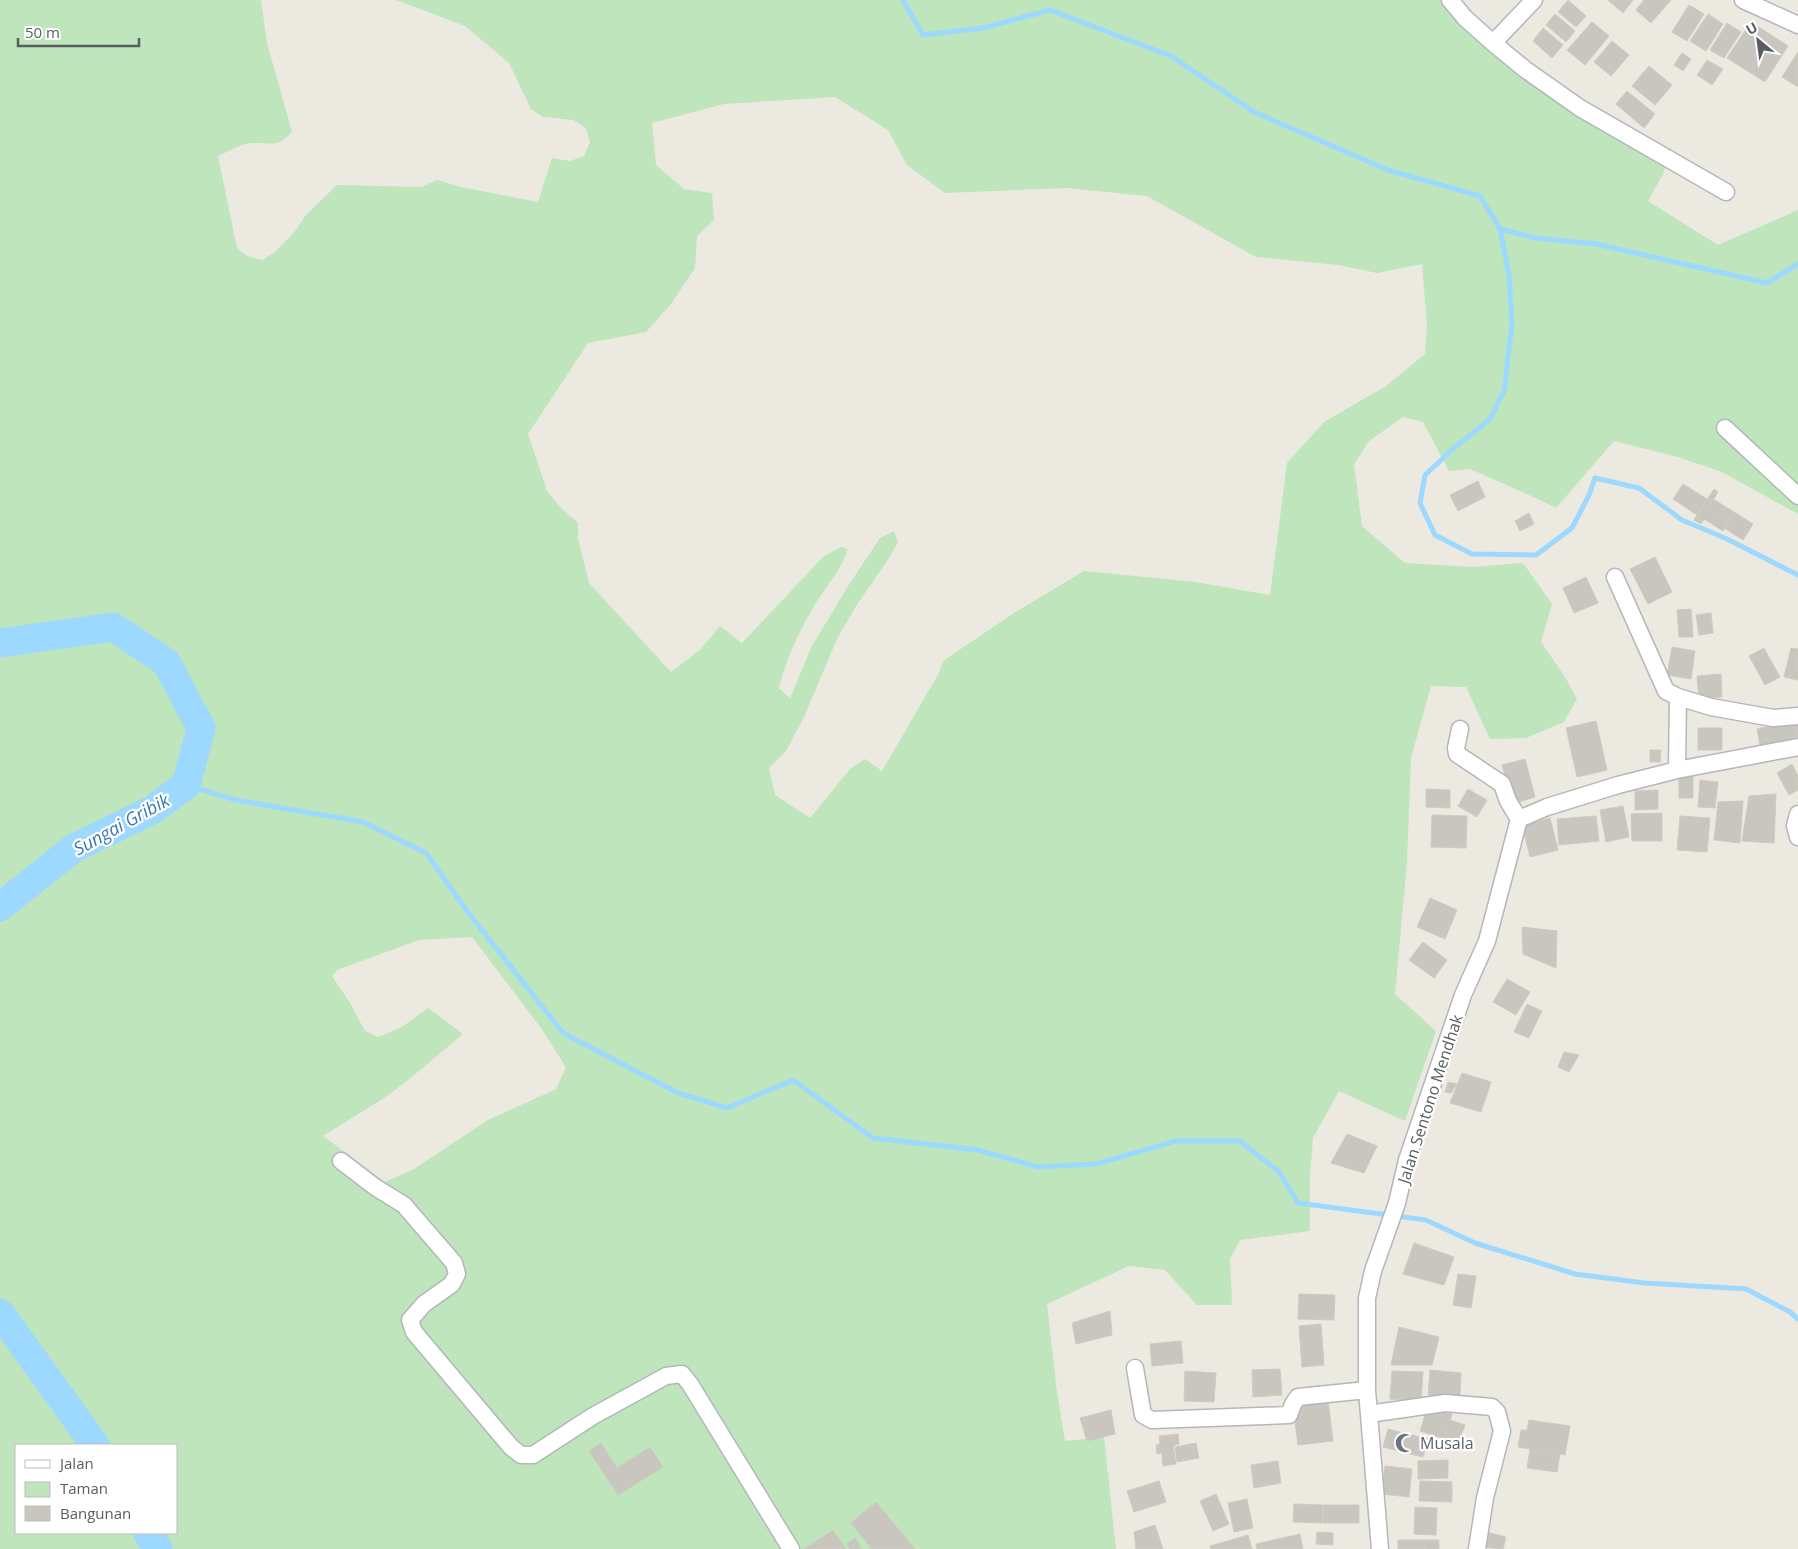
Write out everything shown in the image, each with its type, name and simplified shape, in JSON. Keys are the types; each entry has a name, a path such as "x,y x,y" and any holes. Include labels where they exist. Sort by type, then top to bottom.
{"street":[{"path":"1450,0 1465,18 1493,43 1526,70 1580,108 1726,192"},
{"path":"1493,43 1534,0"},
{"path":"1743,0 1798,25"},
{"path":"1724,428 1798,496"},
{"path":"1615,577 1666,692 1711,707 1773,718 1798,716"},
{"path":"1677,770 1678,697"},
{"path":"1460,729 1456,748 1457,754 1502,784 1508,801 1519,819 1547,807 1618,785 1677,770 1798,747"},
{"path":"1798,814 1795,826 1798,837"},
{"name":"Jalan Sentono Mendhak","path":"1380,1549 1367,1390 1367,1298 1373,1272 1397,1203 1407,1160 1463,995 1487,941 1519,819"},
{"path":"340,1161 375,1187 404,1205 454,1264 457,1274 452,1284 424,1304 410,1320 414,1332 510,1447 521,1455 533,1455 593,1416 666,1376 682,1374 690,1384 791,1549"},
{"path":"1135,1368 1143,1415 1152,1420 1289,1415 1298,1397 1367,1390"},
{"path":"1369,1414 1445,1403 1492,1407 1497,1412 1502,1431 1485,1498 1476,1549"}],"green space":[{"path":"0,0 261,0 267,43 292,132 278,143 248,143 218,156 237,248 247,256 262,260 275,252 296,230 305,216 337,185 421,187 437,180 461,187 538,202 552,158 570,161 584,156 590,142 586,128 573,120 543,117 531,109 509,63 465,26 396,0 1439,0 1475,35 1666,165 1648,201 1718,245 1798,210 1798,514 1722,472 1678,457 1614,441 1556,508 1470,469 1449,471 1423,422 1403,417 1369,441 1354,464 1362,526 1405,563 1474,567 1523,563 1552,604 1541,642 1565,677 1577,699 1564,722 1526,738 1490,739 1466,687 1431,686 1411,758 1407,862 1395,994 1436,1031 1405,1121 1339,1091 1313,1138 1310,1175 1310,1231 1240,1240 1230,1259 1232,1305 1197,1305 1165,1270 1129,1266 1047,1304 1057,1392 1065,1441 1104,1437 1116,1549 0,1549","holes":["835,97 888,130 907,165 945,193 1067,188 1147,196 1256,257 1338,265 1377,273 1422,264 1427,324 1425,354 1386,386 1324,422 1287,463 1270,595 1195,582 1084,571 1014,613 943,661 939,673 882,771 865,759 850,769 810,818 775,795 769,768 786,751 804,717 837,639 898,542 894,531 880,538 850,583 812,646 790,698 779,688 790,654 804,624 838,570 848,549 841,547 824,556 742,643 720,626 700,650 671,672 589,583 578,538 578,523 559,506 547,491 528,434 588,343 646,332 671,304 695,268 697,236 714,220 712,193 684,189 656,165 652,123 724,104","472,937 541,1028 566,1067 556,1089 488,1120 414,1169 385,1182 323,1136 384,1098 463,1034 428,1008 402,1027 378,1037 365,1031 350,1003 332,976 337,970 419,940"]}],"building":[{"path":"1568,0 1586,16 1576,27 1558,12"},
{"path":"1608,0 1633,0 1623,13"},
{"path":"1644,0 1671,0 1651,23 1636,10"},
{"path":"1689,5 1704,14 1687,41 1672,32"},
{"path":"1555,14 1575,31 1566,42 1546,25"},
{"path":"1708,14 1723,24 1706,51 1690,41"},
{"path":"1592,22 1609,36 1585,65 1567,50"},
{"path":"1751,22 1788,46 1765,82 1727,58"},
{"path":"1727,23 1741,32 1724,58 1710,50"},
{"path":"1543,28 1563,45 1552,58 1533,41"},
{"path":"1612,41 1629,55 1611,76 1594,62"},
{"path":"1798,52 1798,87 1782,77"},
{"path":"1682,53 1691,59 1683,71 1674,65"},
{"path":"1707,60 1723,69 1712,85 1697,75"},
{"path":"1649,66 1672,85 1655,105 1632,86"},
{"path":"1627,91 1655,114 1644,128 1616,104"},
{"path":"1478,481 1485,497 1458,511 1450,495"},
{"path":"1683,484 1707,499 1697,515 1673,499"},
{"path":"1714,489 1718,492 1708,509 1703,506"},
{"path":"1713,499 1734,512 1729,522 1708,509"},
{"path":"1703,506 1729,522 1723,531 1704,519 1701,524 1694,520"},
{"path":"1734,512 1753,524 1743,540 1724,528"},
{"path":"1529,513 1534,524 1520,531 1515,521"},
{"path":"1655,557 1672,592 1648,604 1630,569"},
{"path":"1586,577 1598,603 1574,613 1563,588"},
{"path":"1691,609 1693,637 1679,637 1677,610"},
{"path":"1711,613 1713,633 1699,635 1696,615"},
{"path":"1672,647 1695,651 1691,679 1667,675"},
{"path":"1764,648 1780,677 1765,685 1749,656"},
{"path":"1791,648 1798,649 1798,680 1784,677"},
{"path":"1721,674 1722,697 1699,699 1697,676"},
{"path":"1798,719 1798,737 1760,746 1757,729"},
{"path":"1596,721 1607,770 1577,777 1566,728"},
{"path":"1698,728 1722,728 1722,750 1698,750"},
{"path":"1650,750 1661,750 1660,762 1650,762"},
{"path":"1525,759 1535,797 1513,804 1502,765"},
{"path":"1792,764 1798,776 1798,790 1789,795 1777,773"},
{"path":"1679,774 1693,774 1693,798 1679,798"},
{"path":"1700,780 1718,782 1715,808 1698,807"},
{"path":"1426,789 1450,790 1450,808 1426,807"},
{"path":"1468,789 1487,800 1477,817 1458,806"},
{"path":"1658,790 1658,809 1635,810 1635,791"},
{"path":"1776,794 1774,843 1742,841 1749,796"},
{"path":"1743,801 1740,843 1714,840 1718,802"},
{"path":"1623,806 1629,837 1606,842 1600,810"},
{"path":"1662,813 1662,841 1632,841 1631,814"},
{"path":"1432,815 1467,816 1466,848 1431,847"},
{"path":"1596,816 1599,841 1559,845 1557,819"},
{"path":"1680,816 1710,818 1707,852 1677,850"},
{"path":"1550,818 1558,850 1530,857 1522,825"},
{"path":"1430,898 1457,910 1445,939 1417,927"},
{"path":"1522,927 1557,931 1556,968 1523,954"},
{"path":"1423,942 1447,960 1434,978 1409,960"},
{"path":"1507,979 1530,992 1516,1015 1493,1002"},
{"path":"1527,1004 1542,1011 1529,1038 1514,1032"},
{"path":"1564,1052 1579,1055 1569,1072 1558,1067"},
{"path":"1462,1073 1491,1082 1481,1112 1450,1103"},
{"path":"1448,1082 1457,1084 1451,1093 1445,1092"},
{"path":"1347,1134 1377,1146 1364,1173 1331,1163"},
{"path":"1414,1243 1454,1257 1444,1285 1403,1274"},
{"path":"1458,1274 1476,1276 1471,1308 1453,1305"},
{"path":"1299,1294 1335,1295 1334,1320 1298,1319"},
{"path":"1110,1311 1112,1335 1076,1344 1072,1323"},
{"path":"1321,1324 1324,1365 1302,1367 1299,1326"},
{"path":"1399,1327 1439,1337 1432,1365 1391,1365"},
{"path":"1181,1341 1183,1363 1152,1366 1150,1344"},
{"path":"1280,1369 1282,1395 1253,1397 1252,1370"},
{"path":"1430,1370 1461,1373 1460,1397 1428,1395"},
{"path":"1185,1371 1216,1373 1214,1402 1184,1401"},
{"path":"1392,1371 1423,1372 1421,1401 1390,1399"},
{"path":"1328,1400 1333,1441 1298,1445 1293,1405"},
{"path":"1428,1406 1452,1414 1444,1439 1420,1431"},
{"path":"1111,1410 1115,1434 1087,1441 1080,1418"},
{"path":"1450,1420 1465,1425 1458,1443 1444,1438"},
{"path":"1529,1420 1570,1426 1565,1455 1518,1447 1521,1430 1527,1430"},
{"name":"Musala","path":"1388,1429 1428,1439 1423,1457 1383,1447"},
{"path":"1178,1434 1179,1444 1173,1446 1176,1464 1163,1466 1162,1453 1157,1454 1156,1445 1160,1444 1159,1436"},
{"path":"601,1443 617,1468 650,1447 663,1467 618,1495 589,1451"},
{"path":"1196,1443 1199,1458 1177,1462 1175,1447"},
{"path":"1530,1449 1560,1454 1557,1472 1527,1468"},
{"path":"1448,1460 1448,1478 1418,1479 1418,1461"},
{"path":"1278,1461 1281,1483 1254,1488 1251,1465"},
{"path":"1385,1466 1412,1469 1409,1497 1382,1494"},
{"path":"1159,1481 1166,1502 1134,1512 1127,1491"},
{"path":"1420,1481 1452,1482 1452,1502 1419,1501"},
{"path":"1216,1494 1229,1524 1213,1531 1200,1501"},
{"path":"1247,1499 1253,1528 1234,1532 1228,1503"},
{"path":"876,1502 915,1549 872,1549 851,1523"},
{"path":"1294,1504 1323,1505 1322,1523 1293,1522"},
{"path":"1323,1505 1359,1505 1359,1523 1323,1523"},
{"path":"1415,1507 1437,1508 1436,1535 1414,1534"},
{"path":"1155,1525 1163,1549 1136,1549 1134,1532"},
{"path":"833,1530 846,1549 804,1549"},
{"path":"1317,1532 1333,1533 1333,1545 1316,1544"},
{"path":"1486,1532 1506,1537 1503,1549 1482,1547"},
{"path":"1300,1534 1303,1549 1257,1549 1256,1544"},
{"path":"1248,1535 1252,1549 1231,1549 1228,1541"},
{"path":"855,1538 862,1549 850,1549 847,1544"},
{"path":"1398,1540 1425,1540 1425,1549 1398,1549"},
{"path":"1425,1540 1439,1540 1439,1549 1425,1549"},
{"path":"1228,1541 1231,1549 1211,1549 1210,1546"}],"waterway":[{"path":"903,0 923,35 983,28 1050,10 1171,56 1254,112 1388,170 1480,196 1500,229 1509,275 1512,324 1504,391 1490,419 1454,448 1425,475 1420,503 1435,535 1472,554 1536,555 1572,528 1589,495 1595,478 1639,488 1682,520 1727,539 1798,575"},
{"path":"1500,229 1535,238 1596,244 1767,283 1798,264"},
{"name":"Sungai Gribik","path":"0,643 113,627 166,662 201,728 186,785 152,810 74,848 0,907"},
{"path":"186,785 236,800 363,822 426,853 467,911 563,1033 678,1093 727,1108 793,1080 873,1138 978,1150 1038,1167 1096,1164 1176,1141 1240,1141 1279,1172 1298,1203 1426,1220 1475,1243 1575,1274 1645,1283 1746,1289 1790,1312 1798,1319"},
{"name":"Sungai Gribik","path":"0,1313 94,1444"},
{"name":"Sungai Gribik","path":"149,1534 158,1549"}],"place":[{"name":"Musala","path":"1405,1443"}]}
